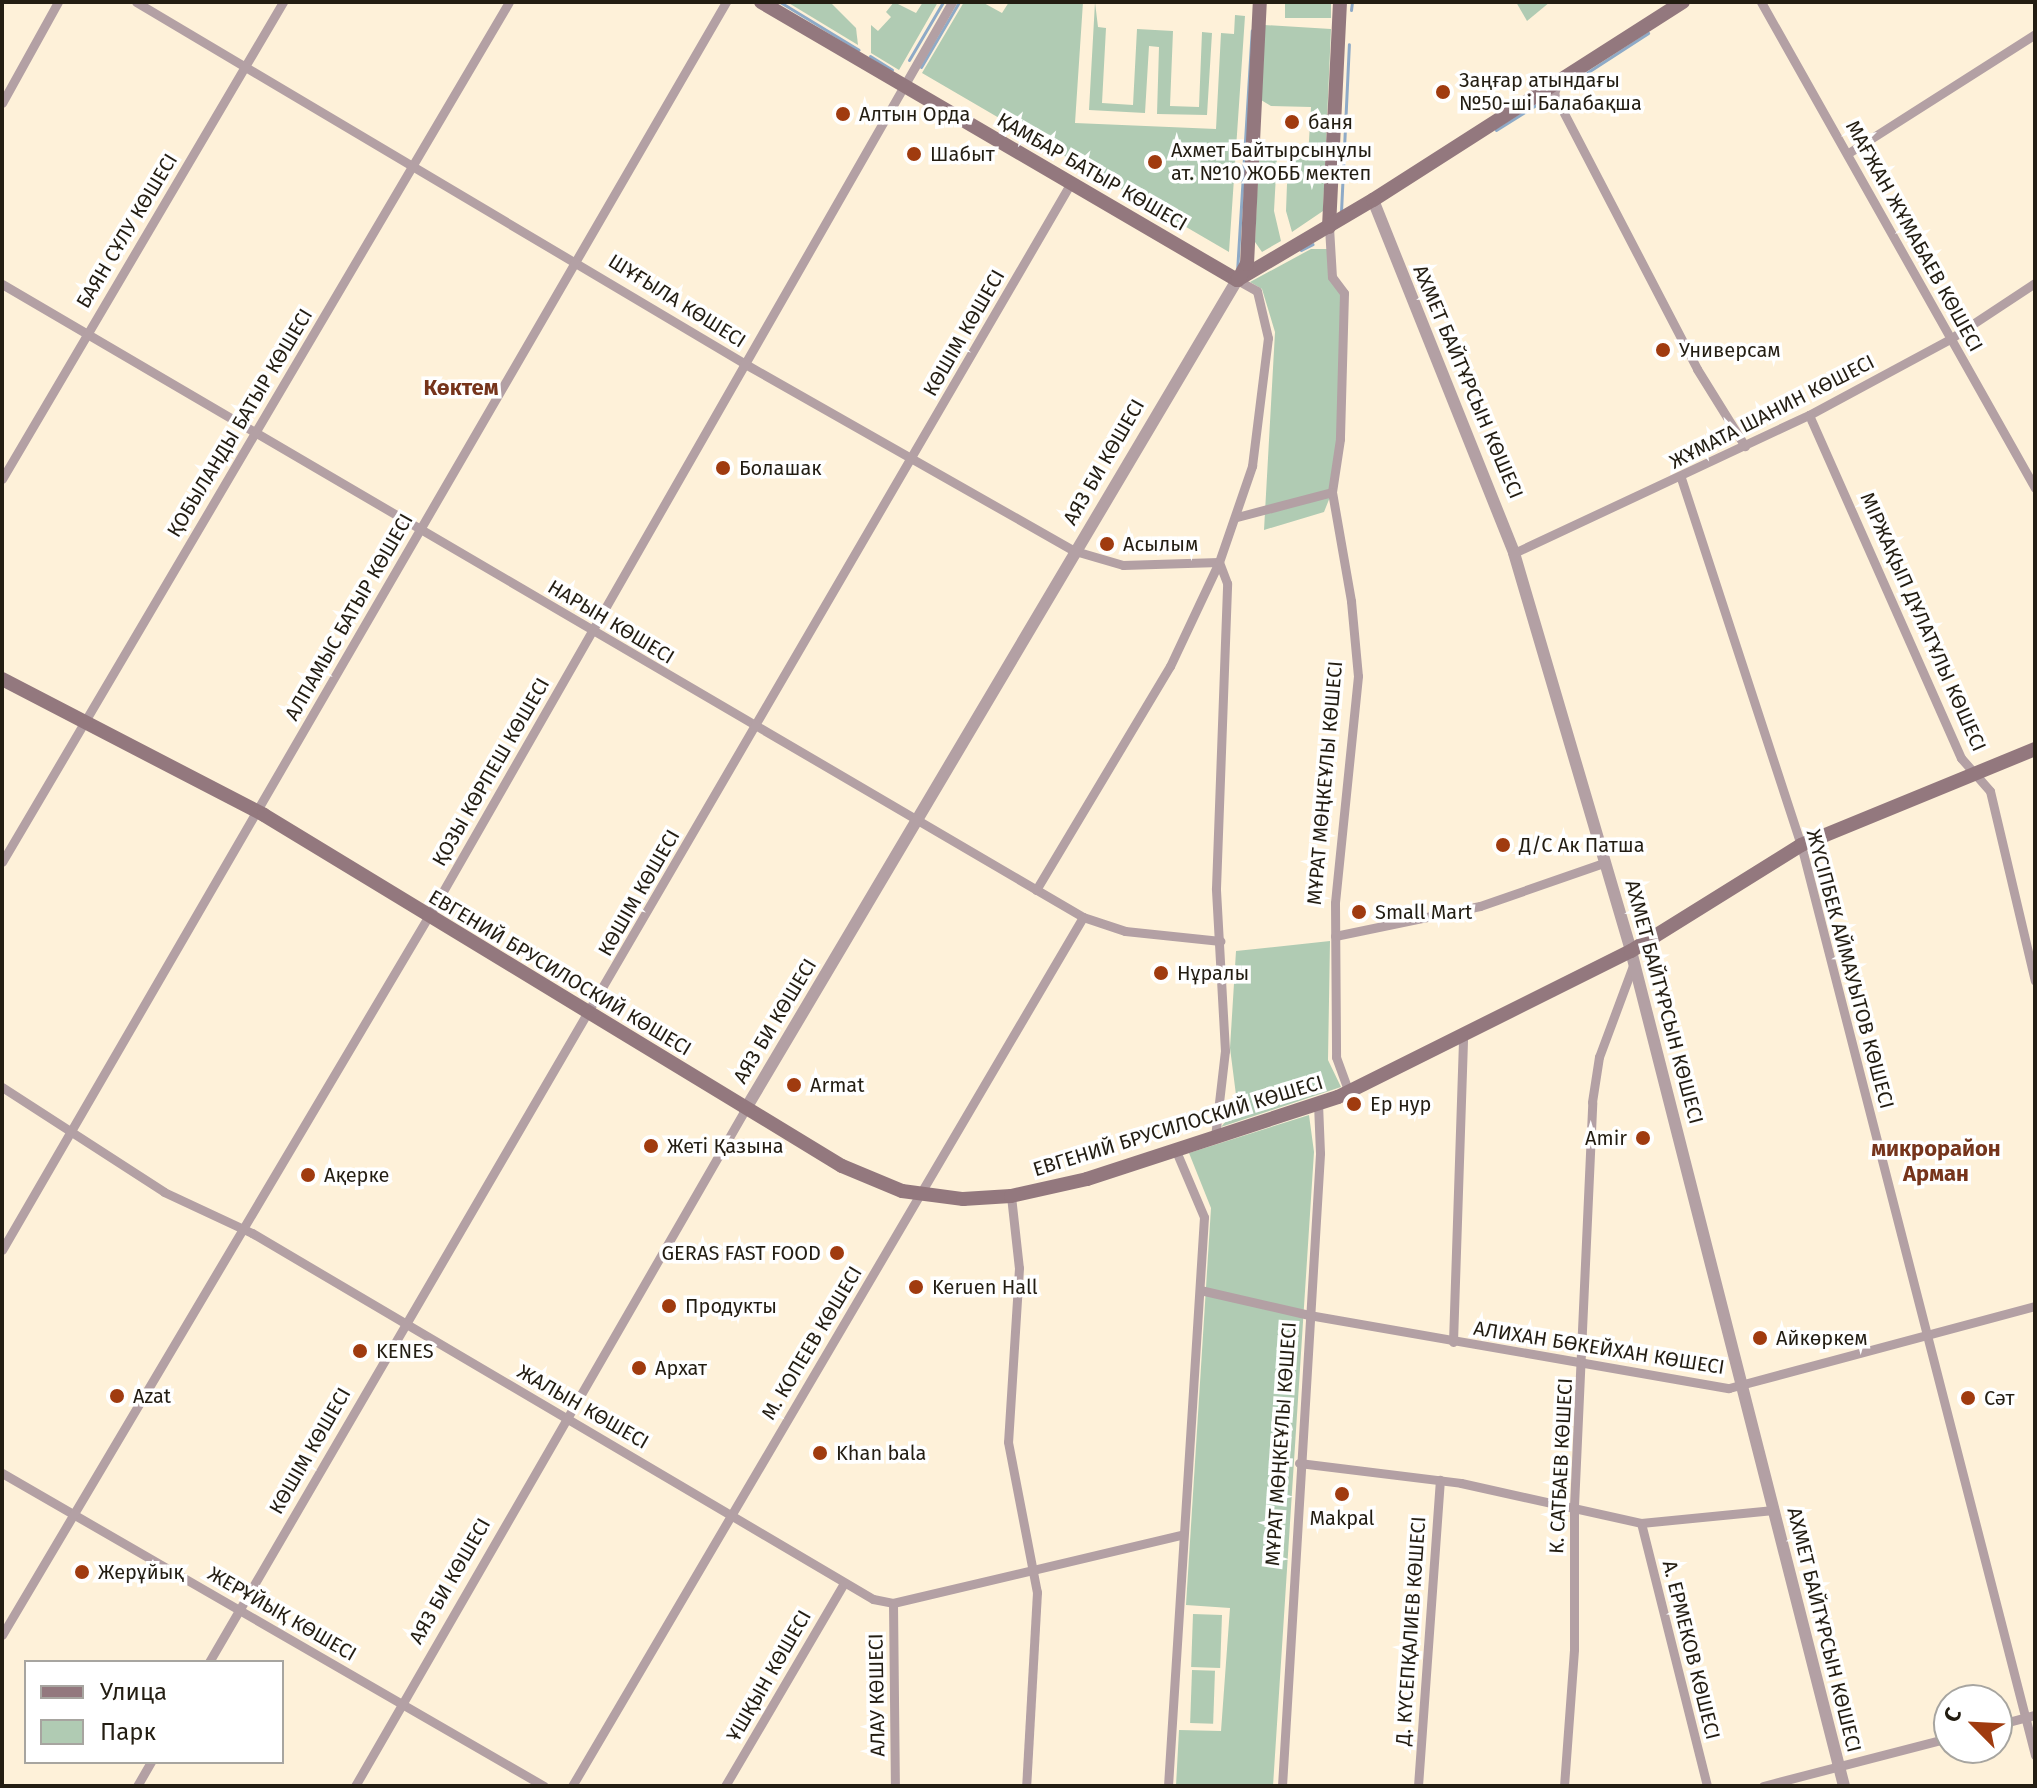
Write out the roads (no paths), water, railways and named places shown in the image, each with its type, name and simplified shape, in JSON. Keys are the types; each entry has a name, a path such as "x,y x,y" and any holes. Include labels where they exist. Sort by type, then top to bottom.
{"main road":[{"name":"ҚАМБАР БАТЫР КӨШЕСІ","path":"761,2 1237,280"},
{"path":"1237,280 1247,251 1260,2"},
{"name":"МҰРАТ МӨҢКЕҰЛЫ КӨШЕСІ","path":"1329,227 1340,2"},
{"path":"1237,280 1373,200 1683,2"},
{"path":"1247,251 1262,266"},
{"name":"ЕВГЕНИЙ БРУСИЛОСКИЙ КӨШЕСІ","path":"2,679 83,724 257,811 745,1110 862,1176 921,1195 1011,1196 1087,1179 1349,1092 1632,957 1801,845 2035,749"}],"street":[{"path":"2,103 58,2"},
{"name":"ШҰҒЫЛА КӨШЕСІ","path":"136,2 412,167 577,260 747,365 1075,551 1123,565 1219,562"},
{"name":"БАЯН СҰЛУ КӨШЕСІ","path":"2,479 283,2"},
{"name":"ҚОБЫЛАНДЫ БАТЫР КӨШЕСІ","path":"2,862 509,2"},
{"name":"АЛПАМЫС БАТЫР КӨШЕСІ","path":"2,1250 726,2"},
{"name":"ҚОЗЫ КӨРПЕШ КӨШЕСІ","path":"2,1635 428,916 747,365 952,2"},
{"name":"МАҒЖАН ЖҰМАБАЕВ КӨШЕСІ","path":"1761,2 1850,152 1950,339 2035,488"},
{"path":"1850,152 2035,34"},
{"path":"1557,84 1554,94 1697,369 1745,446"},
{"name":"КӨШІМ КӨШЕСІ","path":"210,1660 1072,181"},
{"name":"АХМЕТ БАЙТҰРСЫН КӨШЕСІ","path":"1373,200 1514,553 1606,862 1844,1786"},
{"name":"МҰРАТ МӨҢКЕҰЛЫ КӨШЕСІ","path":"1329,227 1332,277 1344,293 1343,396 1332,492 1351,601 1358,676 1335,936 1336,1057 1349,1092"},
{"path":"1036,890 1170,666 1237,517 1252,466 1268,338 1257,291 1237,280"},
{"name":"АЯЗ БИ КӨШЕСІ","path":"355,1786 745,1110 1237,280"},
{"name":"ЖҰМАТА ШАНИН КӨШЕСІ","path":"1514,553 1681,478 1809,415 1950,339 2035,283"},
{"name":"НАРЫН КӨШЕСІ","path":"2,284 422,527 755,729 1083,917 1125,931 1220,941"},
{"name":"МІРЖАҚЫП ДҰЛАТҰЛЫ КӨШЕСІ","path":"1809,415 1961,758 1979,774 1990,791 2035,981"},
{"name":"ЖҮСІПБЕК АЙМАУЫТОВ КӨШЕСІ","path":"1681,478 1801,845 2030,1716 2035,1755"},
{"path":"1237,517 1332,492"},
{"path":"1215,1137 1225,1051 1216,888 1227,583 1219,562"},
{"path":"1335,936 1480,906 1606,862"},
{"name":"М. КОПЕЕВ КӨШЕСІ","path":"572,1786 1083,917"},
{"name":"К. САТБАЕВ КӨШЕСІ","path":"1564,1786 1574,1649 1574,1506 1583,1365 1592,1102 1599,1057 1632,957"},
{"path":"1453,1342 1463,1035"},
{"name":"ЖАЛЫН КӨШЕСІ","path":"2,1087 73,1129 164,1192 243,1229 844,1583 893,1603"},
{"name":"МҰРАТ МӨҢКЕҰЛЫ КӨШЕСІ","path":"1282,1786 1320,1153 1318,1104"},
{"path":"1168,1786 1181,1535 1204,1209 1176,1151"},
{"path":"1011,1196 1019,1268 1008,1442 1034,1566 1026,1786"},
{"name":"АЛИХАН БӨКЕЙХАН КӨШЕСІ","path":"1200,1290 1309,1315 1453,1342 1729,1388 2035,1306"},
{"path":"1299,1463 1440,1480 1574,1506 1641,1523 1773,1510"},
{"name":"ЖЕРҰЙЫҚ КӨШЕСІ","path":"2,1473 73,1517 544,1786"},
{"name":"Д. КҮСЕПҚАЛИЕВ КӨШЕСІ","path":"1418,1786 1440,1480"},
{"name":"А. ЕРМЕКОВ КӨШЕСІ","path":"1641,1523 1707,1786"},
{"path":"893,1603 1034,1566 1181,1535"},
{"name":"ҰШҚЫН КӨШЕСІ","path":"725,1786 844,1583"},
{"name":"АЛАУ КӨШЕСІ","path":"893,1603 895,1786"},
{"path":"1763,1786 1933,1742"},
{"path":"137,1786 150,1764"}],"waterway":[{"path":"780,2 859,50"},
{"path":"909,60 943,2"},
{"path":"921,67 959,2"},
{"path":"1351,10 1352,2"},
{"path":"1237,272 1252,30"},
{"path":"1571,83 1648,33"},
{"path":"1341,212 1349,44"},
{"path":"870,56 892,70"},
{"path":"1496,130 1544,100"},
{"path":"1301,250 1313,244"}],"place":[{"name":"Заңғар атындағы №50-ші Балабақша","path":"1443,92"},
{"name":"Алтын Орда","path":"843,114"},
{"name":"баня","path":"1292,122"},
{"name":"Шабыт","path":"914,154"},
{"name":"Ахмет Байтырсынұлы ат. №10 ЖОББ мектеп","path":"1155,162"},
{"name":"Универсам","path":"1663,350"},
{"name":"Болашак","path":"723,468"},
{"name":"Асылым","path":"1107,544"},
{"name":"Д/С Ак Патша","path":"1503,845"},
{"name":"Small Mart","path":"1359,912"},
{"name":"Нұралы","path":"1161,973"},
{"name":"Armat","path":"794,1085"},
{"name":"Ер нур","path":"1354,1104"},
{"name":"Amir","path":"1643,1138"},
{"name":"Жеті Қазына","path":"651,1146"},
{"name":"Ақерке","path":"308,1175"},
{"name":"GERAS FAST FOOD","path":"837,1253"},
{"name":"Keruen Hall","path":"916,1287"},
{"name":"Продукты","path":"669,1306"},
{"name":"Айкөркем","path":"1760,1338"},
{"name":"KENES","path":"360,1351"},
{"name":"Архат","path":"639,1368"},
{"name":"Azat","path":"117,1396"},
{"name":"Сәт","path":"1968,1398"},
{"name":"Khan bala","path":"820,1453"},
{"name":"Makpal","path":"1342,1494"},
{"name":"Жерұйық","path":"82,1572"}],"district":[{"name":"Көктем","path":"461,388"},
{"name":"микрорайон Арман","path":"1936,1160"}]}
